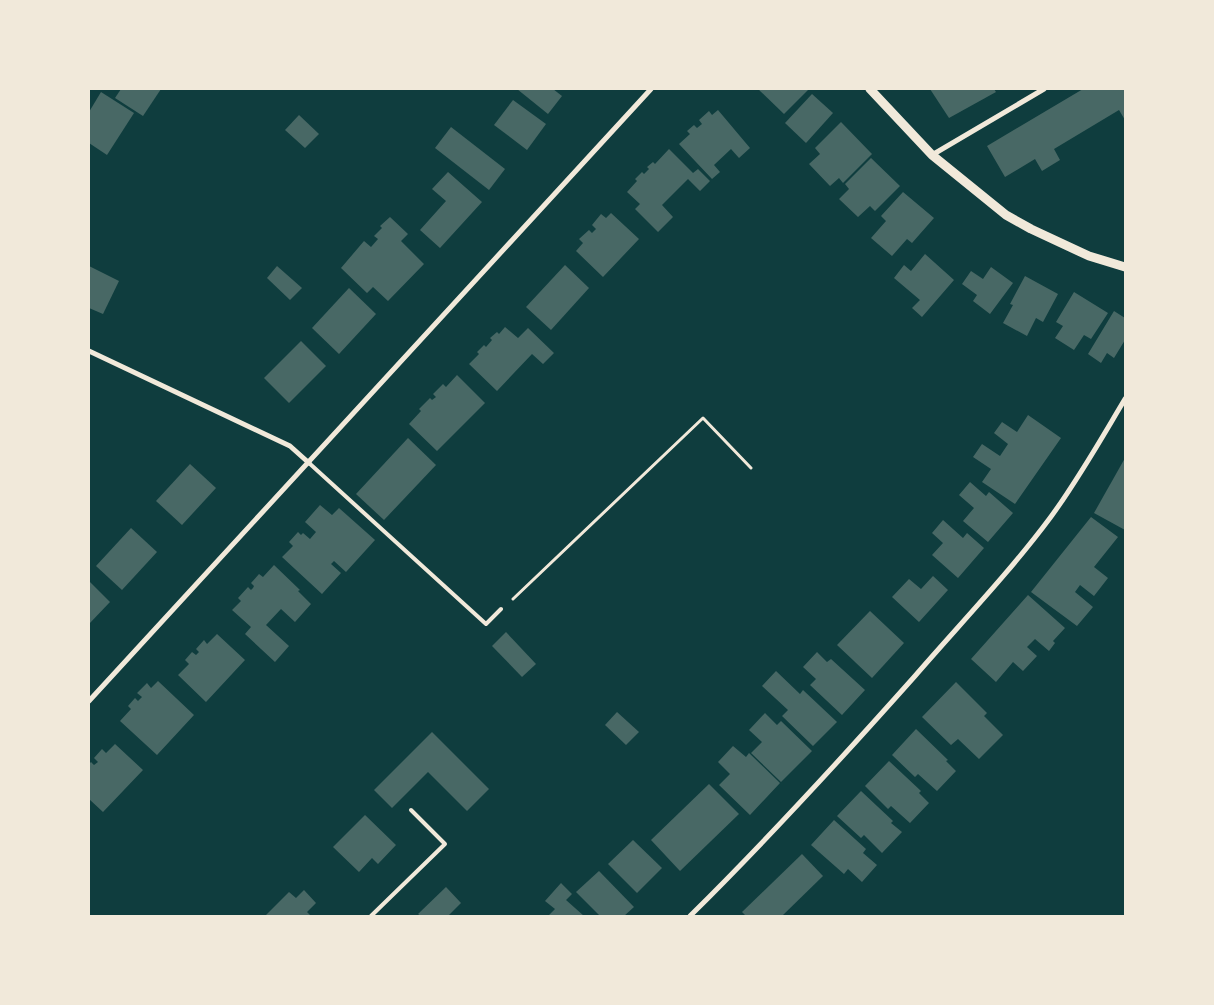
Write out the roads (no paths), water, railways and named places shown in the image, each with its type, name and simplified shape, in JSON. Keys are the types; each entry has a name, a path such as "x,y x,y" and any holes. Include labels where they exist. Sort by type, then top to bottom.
{"street":[{"path":"89,701 652,89"},
{"path":"870,89 932,156 1006,215 1030,229 1089,256 1125,267"},
{"path":"932,156 1044,89"},
{"path":"89,351 290,446 309,463"},
{"path":"690,916 763,843 890,704 1009,568 1050,517 1095,450 1125,399"}],"lane":[{"path":"309,463 486,624 502,609"},
{"path":"371,916 445,844 411,810"}]}
